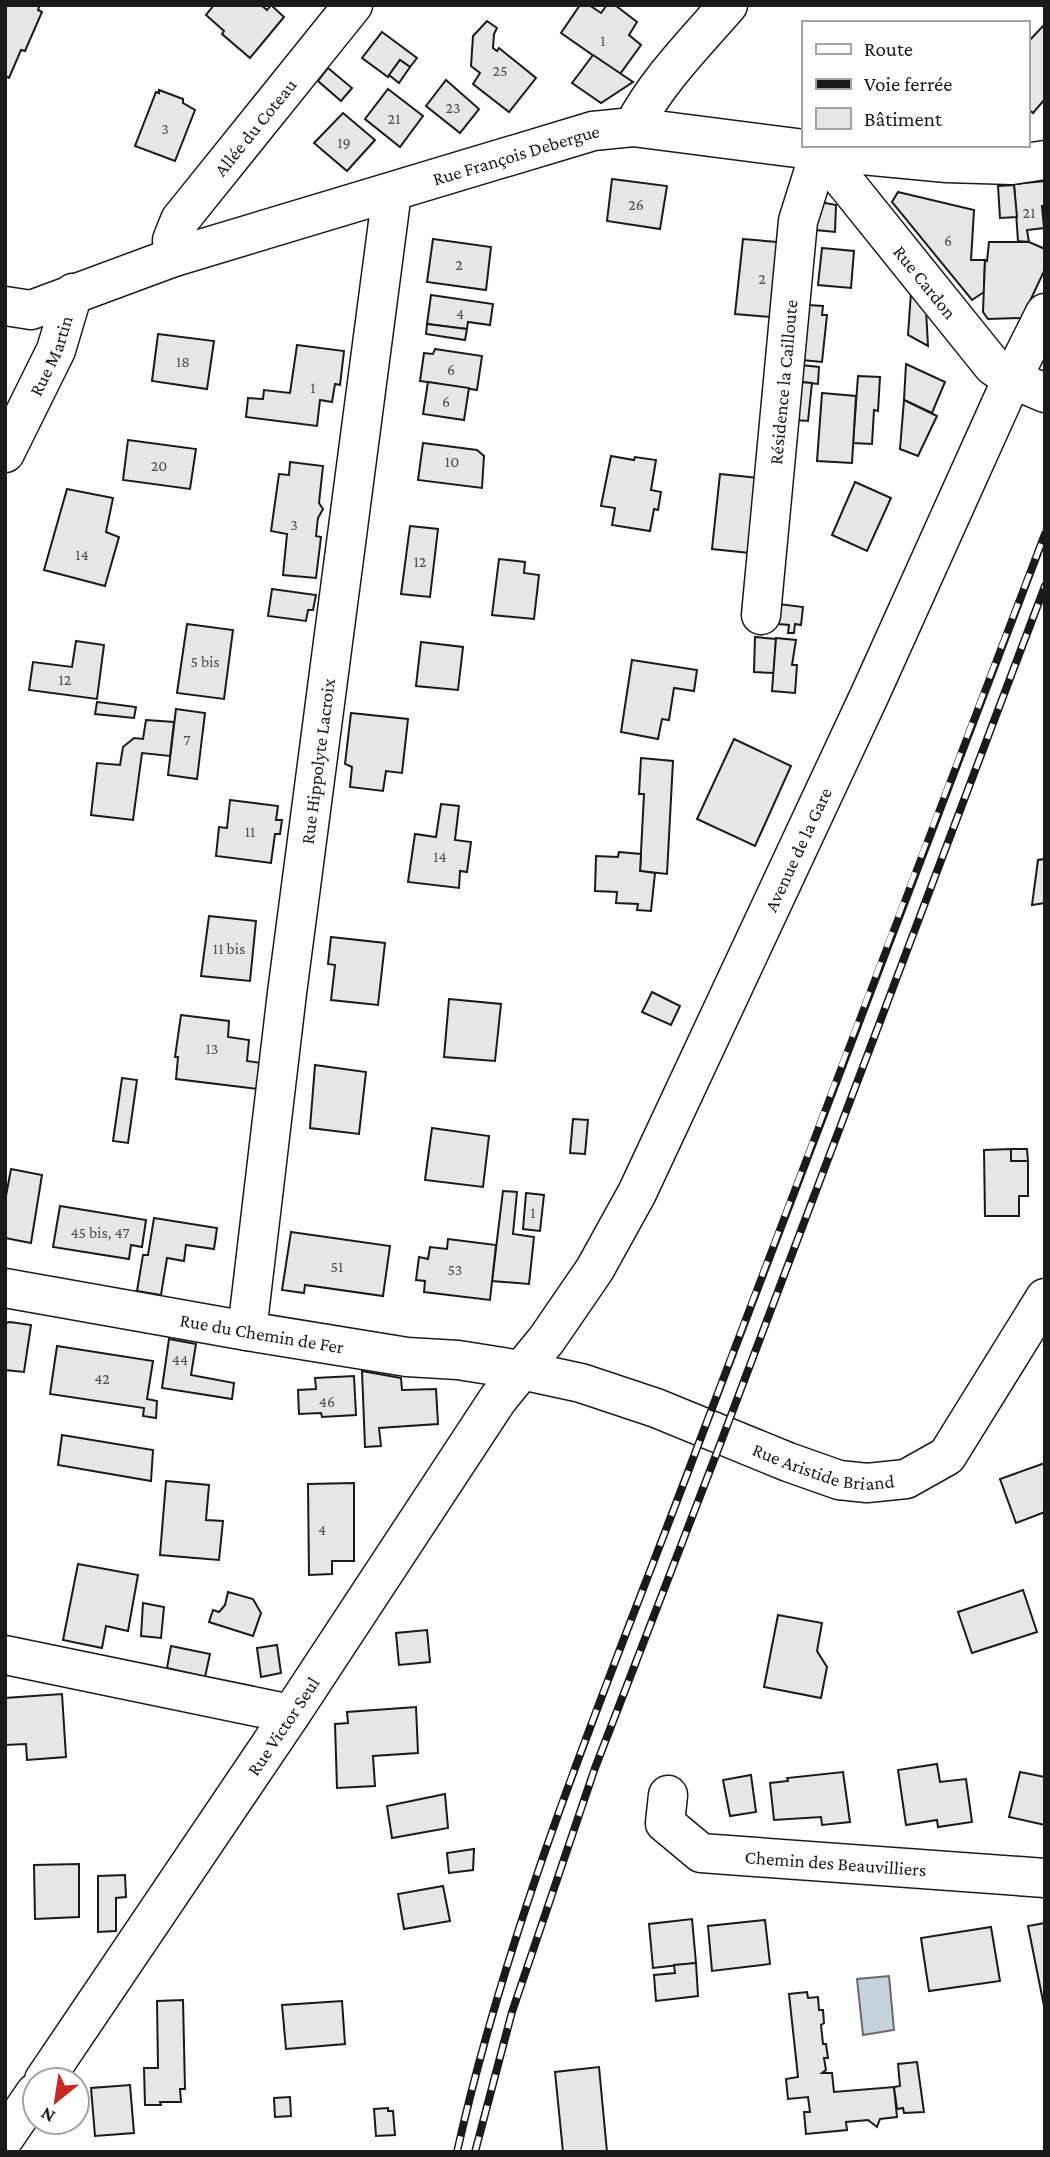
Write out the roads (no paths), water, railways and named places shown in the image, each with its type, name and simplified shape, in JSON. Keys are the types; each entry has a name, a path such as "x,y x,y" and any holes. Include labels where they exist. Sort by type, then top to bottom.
{"street":[{"name":"Allée du Coteau","path":"174,257 172,240 180,220 353,5"},
{"path":"634,127 660,82 728,5"},
{"name":"Rue François Debergue","path":"5,306 31,310 174,257 593,131 634,127 820,151 947,163 1012,165 1045,160"},
{"name":"Rue Cardon","path":"820,151 992,366 1028,386"},
{"name":"Résidence la Cailloute","path":"761,615 798,221 820,151"},
{"name":"Rue Hippolyte Lacroix","path":"247,1331 287,993 392,192"},
{"name":"Rue Martin","path":"5,453 57,350 73,293"},
{"name":"Avenue de la Gare","path":"521,1370 547,1339 595,1269 637,1194 872,692 1028,386 1045,313"},
{"name":"Rue du Chemin de Fer","path":"5,1288 407,1357 458,1360 521,1370"},
{"name":"Rue Aristide Briand","path":"521,1370 581,1383 656,1408 839,1480 867,1483 906,1479 947,1456 1045,1298"},
{"name":"Rue Victor Seul","path":"53,2066 291,1714 498,1399 521,1370"},
{"path":"5,1655 291,1714"},
{"name":"Chemin des Beauvilliers","path":"668,1795 665,1823 701,1853 1045,1878"},
{"path":"5,2137 21,2114"}],"railway":[{"path":"457,2152 505,1973 565,1796 1045,534"},
{"path":"475,2152 512,2012 595,1768 1045,586"}]}
